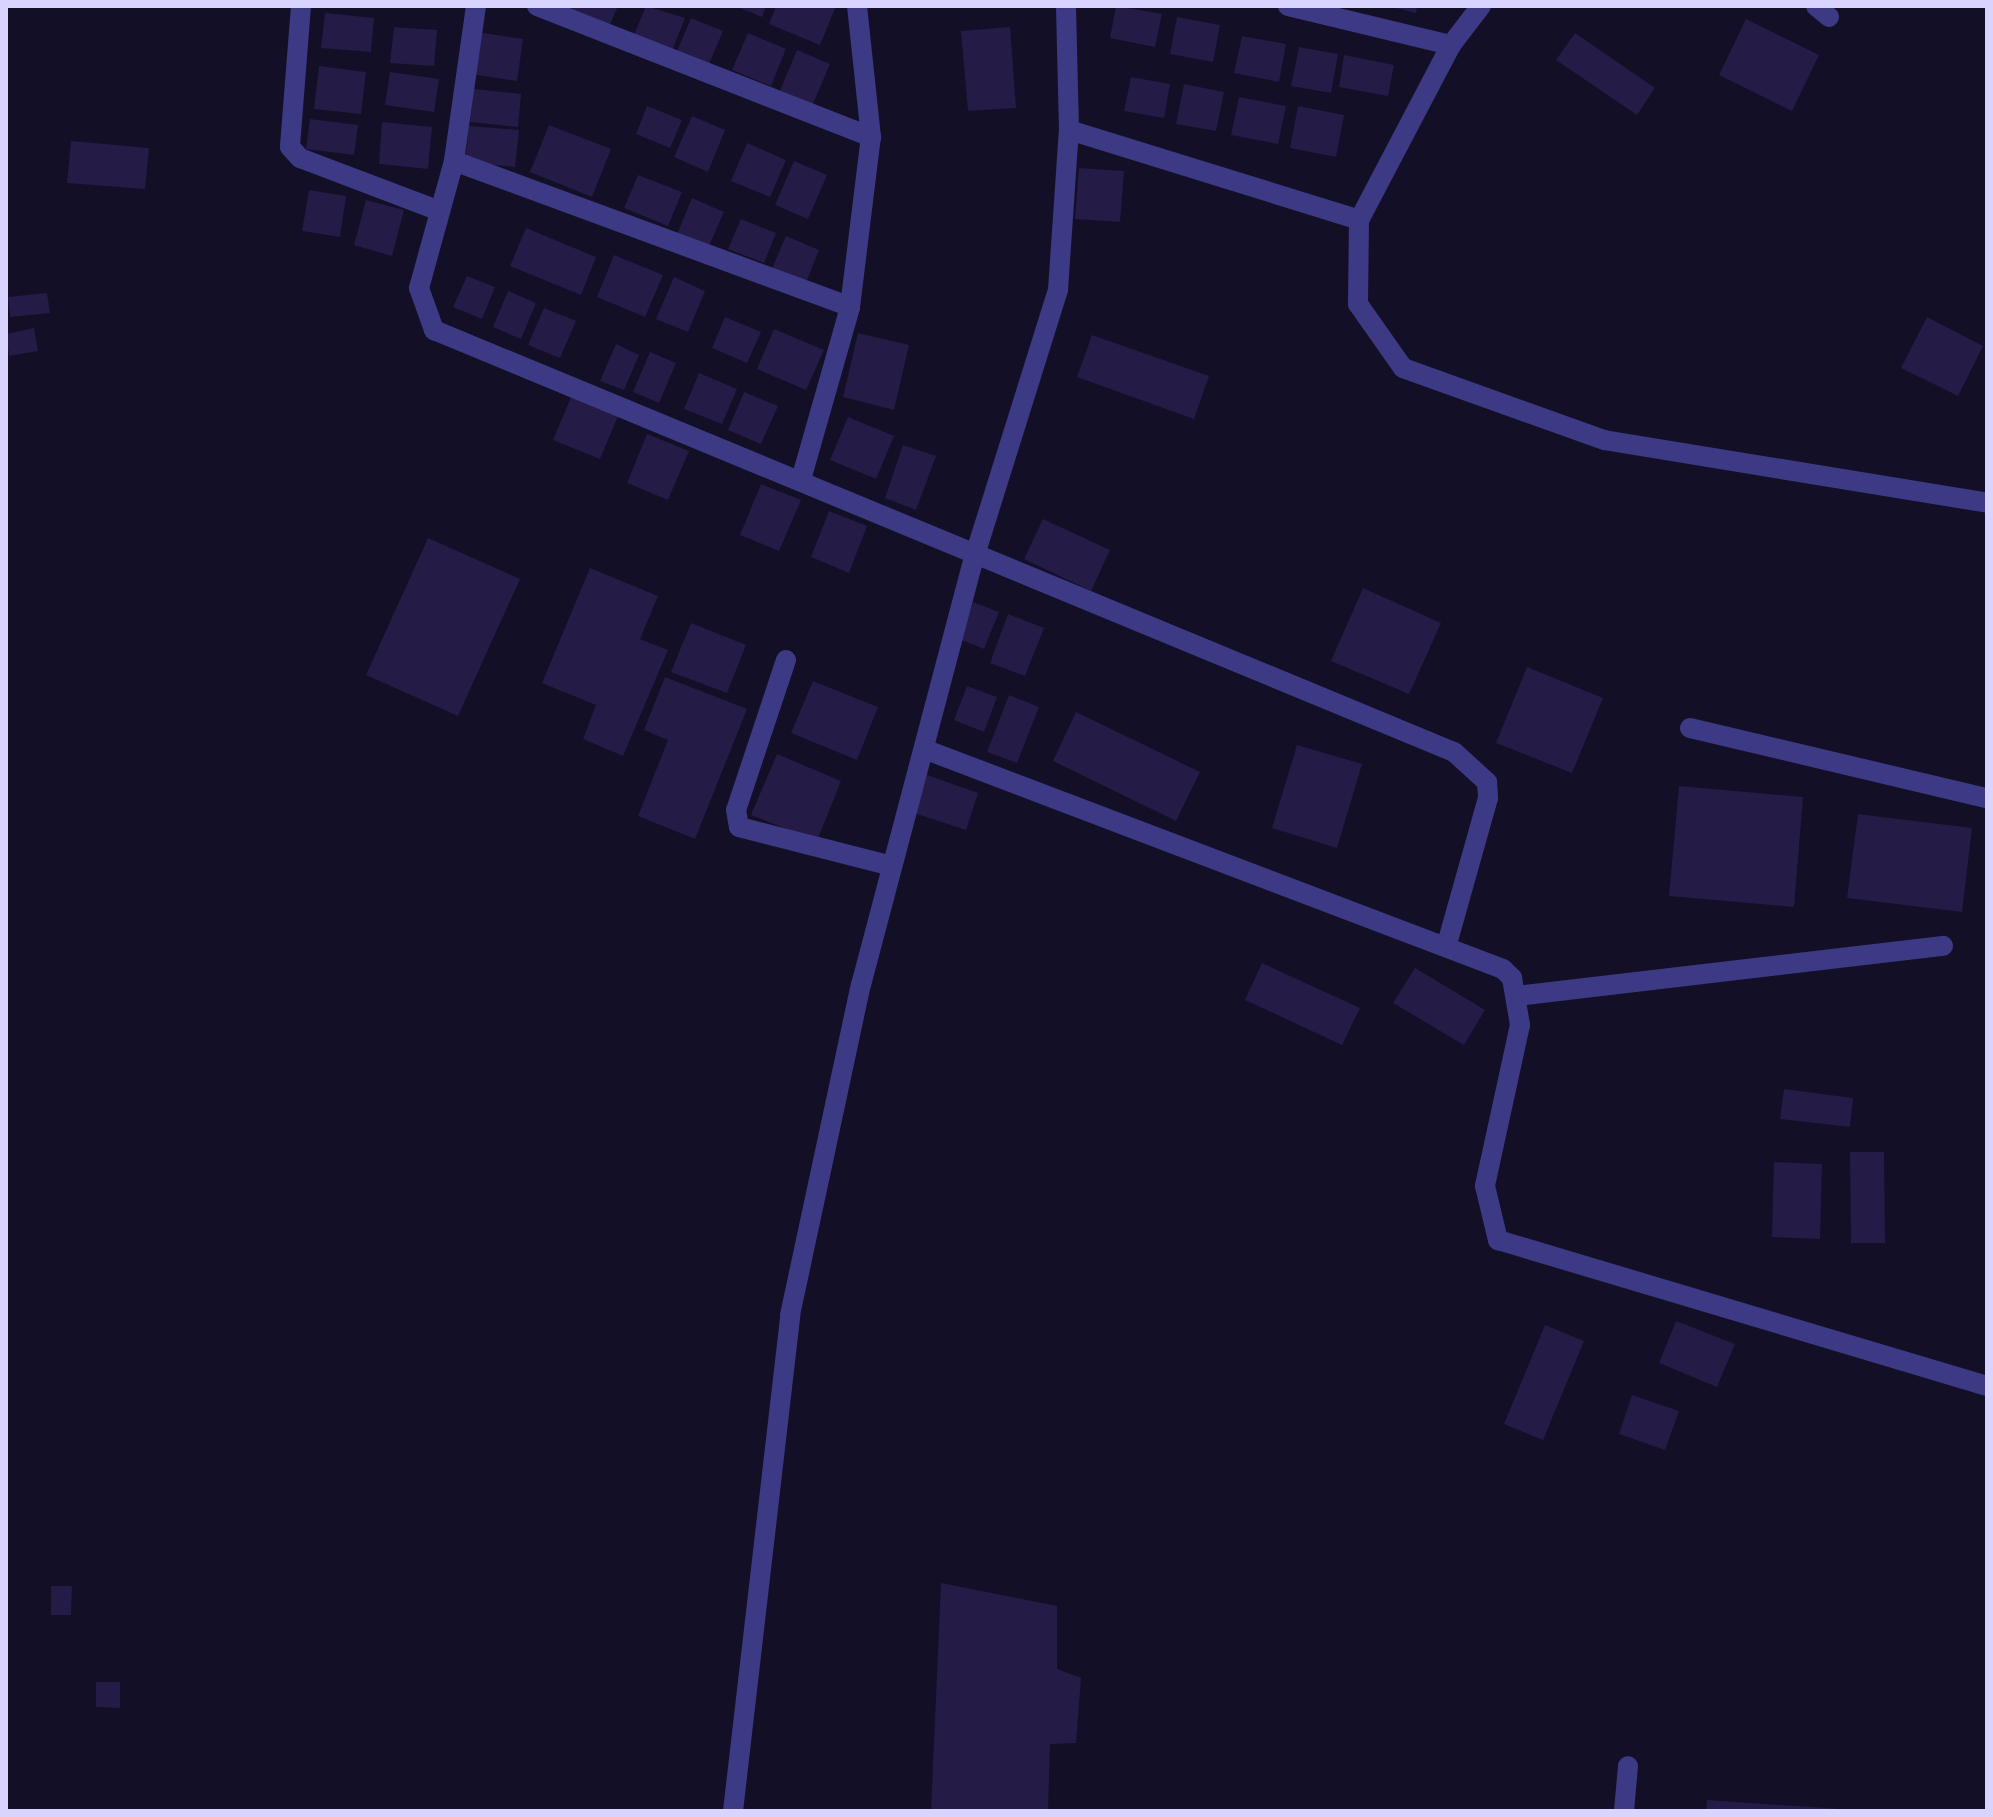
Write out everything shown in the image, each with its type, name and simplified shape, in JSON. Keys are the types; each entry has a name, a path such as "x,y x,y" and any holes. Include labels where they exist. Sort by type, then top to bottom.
{"street":[{"path":"301,6 290,147 300,158 437,210"},
{"path":"476,6 454,161 437,210 419,288 434,330 802,476 974,558 1454,752 1476,769 1488,798 1446,947"},
{"path":"537,6 871,137"},
{"path":"802,476 850,307 871,137 857,6"},
{"path":"733,1811 790,1315 892,866 974,558 1058,290 1069,130 1066,6"},
{"path":"1288,6 1451,45"},
{"path":"1481,6 1451,45 1359,220 1358,304 1403,368 1604,440 1987,503"},
{"path":"1069,130 1359,220"},
{"path":"454,161 850,307"},
{"path":"786,660 736,810 739,827 892,866"},
{"path":"1690,728 1987,798"},
{"path":"924,749 1503,969 1516,996 1520,1025 1485,1186 1498,1240 1987,1386"},
{"path":"1516,996 1943,946"},
{"path":"1624,1811 1628,1766"}],"building":[{"path":"558,6 618,6 609,27"},
{"path":"646,6 685,18 671,53 633,37"},
{"path":"735,6 766,6 762,17"},
{"path":"776,6 836,6 820,45 769,24"},
{"path":"1116,6 1162,14 1155,47 1110,38"},
{"path":"1388,6 1417,6 1416,13"},
{"path":"325,13 374,18 371,52 321,48"},
{"path":"1177,17 1220,25 1213,62 1170,54"},
{"path":"691,18 723,31 707,69 675,56"},
{"path":"1746,19 1819,55 1792,111 1719,75"},
{"path":"394,27 437,30 434,66 390,63"},
{"path":"1010,27 1016,108 968,111 961,31"},
{"path":"477,32 523,39 517,81 470,74"},
{"path":"748,33 786,49 771,86 732,70"},
{"path":"1575,33 1655,88 1637,115 1556,60"},
{"path":"1242,36 1286,44 1279,82 1234,73"},
{"path":"1299,47 1338,54 1331,93 1291,86"},
{"path":"797,50 830,64 812,106 779,93"},
{"path":"1344,55 1394,65 1388,96 1339,87"},
{"path":"319,66 366,72 361,114 314,109"},
{"path":"390,72 439,79 434,112 385,105"},
{"path":"1131,77 1170,84 1164,118 1124,111"},
{"path":"1184,84 1224,92 1216,131 1176,124"},
{"path":"474,89 521,94 518,127 470,122"},
{"path":"1239,97 1286,106 1278,144 1231,135"},
{"path":"647,106 682,120 670,148 636,134"},
{"path":"1298,106 1344,115 1336,157 1290,148"},
{"path":"692,116 725,130 708,172 674,157"},
{"path":"310,119 358,125 354,155 306,149"},
{"path":"382,122 432,127 428,169 379,164"},
{"path":"549,125 611,149 592,197 530,172"},
{"path":"469,126 519,130 515,167 465,162"},
{"path":"71,141 149,148 145,189 67,183"},
{"path":"747,143 786,160 770,197 731,181"},
{"path":"794,161 827,175 808,219 775,205"},
{"path":"1079,168 1124,171 1120,222 1075,219"},
{"path":"638,175 682,192 668,226 624,208"},
{"path":"309,190 346,196 340,237 302,231"},
{"path":"692,198 724,212 708,248 677,234"},
{"path":"366,200 404,210 392,256 354,245"},
{"path":"741,219 776,233 764,263 728,249"},
{"path":"526,228 596,257 581,295 510,266"},
{"path":"786,236 819,250 805,285 771,271"},
{"path":"614,255 663,275 645,317 597,297"},
{"path":"467,276 495,287 482,319 453,307"},
{"path":"674,277 705,291 688,332 656,319"},
{"path":"508,291 536,303 521,339 493,327"},
{"path":"47,293 50,313 10,317 8,297"},
{"path":"544,308 576,321 560,358 528,345"},
{"path":"725,317 761,332 747,363 712,348"},
{"path":"1927,317 1983,346 1958,396 1901,368"},
{"path":"34,328 38,351 9,356 6,334"},
{"path":"774,329 824,350 806,390 757,369"},
{"path":"858,333 909,345 894,410 843,397"},
{"path":"1092,335 1209,376 1194,419 1077,377"},
{"path":"616,344 639,355 624,390 600,381"},
{"path":"650,352 676,363 659,403 633,392"},
{"path":"699,373 737,389 722,424 684,409"},
{"path":"744,392 778,406 761,444 728,430"},
{"path":"571,397 618,416 600,459 553,440"},
{"path":"848,417 894,436 876,479 830,460"},
{"path":"647,434 689,451 668,500 627,483"},
{"path":"903,445 936,456 916,510 885,498"},
{"path":"761,484 801,500 779,551 740,535"},
{"path":"829,511 867,526 849,573 811,557"},
{"path":"1043,519 1110,550 1091,591 1024,559"},
{"path":"428,538 520,579 458,716 366,675"},
{"path":"590,568 658,596 640,639 668,650 623,756 583,739 596,705 542,683"},
{"path":"1363,588 1441,623 1409,694 1331,661"},
{"path":"973,602 999,612 984,649 959,639"},
{"path":"1008,614 1044,628 1025,676 990,663"},
{"path":"691,623 746,645 727,693 671,672"},
{"path":"1527,667 1603,698 1572,773 1496,743"},
{"path":"665,677 747,709 695,839 638,816 668,740 644,730"},
{"path":"813,681 878,707 857,760 791,733"},
{"path":"967,686 997,697 984,732 954,720"},
{"path":"1009,695 1039,707 1017,763 987,752"},
{"path":"1076,712 1200,772 1176,821 1053,761"},
{"path":"1297,745 1362,764 1337,848 1272,828"},
{"path":"777,754 841,781 817,841 751,815"},
{"path":"927,775 978,793 966,830 914,813"},
{"path":"1679,786 1803,797 1794,907 1669,896"},
{"path":"1858,814 1972,828 1962,912 1847,898"},
{"path":"1262,963 1360,1008 1342,1045 1245,1000"},
{"path":"1415,968 1485,1010 1464,1045 1393,1003"},
{"path":"1784,1089 1853,1098 1850,1127 1780,1119"},
{"path":"1850,1152 1884,1152 1885,1243 1851,1243"},
{"path":"1774,1162 1822,1164 1820,1239 1772,1237"},
{"path":"1676,1321 1735,1344 1717,1387 1659,1363"},
{"path":"1545,1325 1584,1341 1543,1440 1504,1424"},
{"path":"1632,1395 1679,1411 1665,1450 1619,1434"},
{"path":"941,1583 1057,1606 1057,1669 1081,1678 1076,1743 1050,1744 1048,1811 931,1811"},
{"path":"51,1586 72,1586 71,1615 51,1615"},
{"path":"96,1682 120,1682 120,1708 96,1707"},
{"path":"1707,1800 1840,1809 1840,1811 1706,1811"}]}
